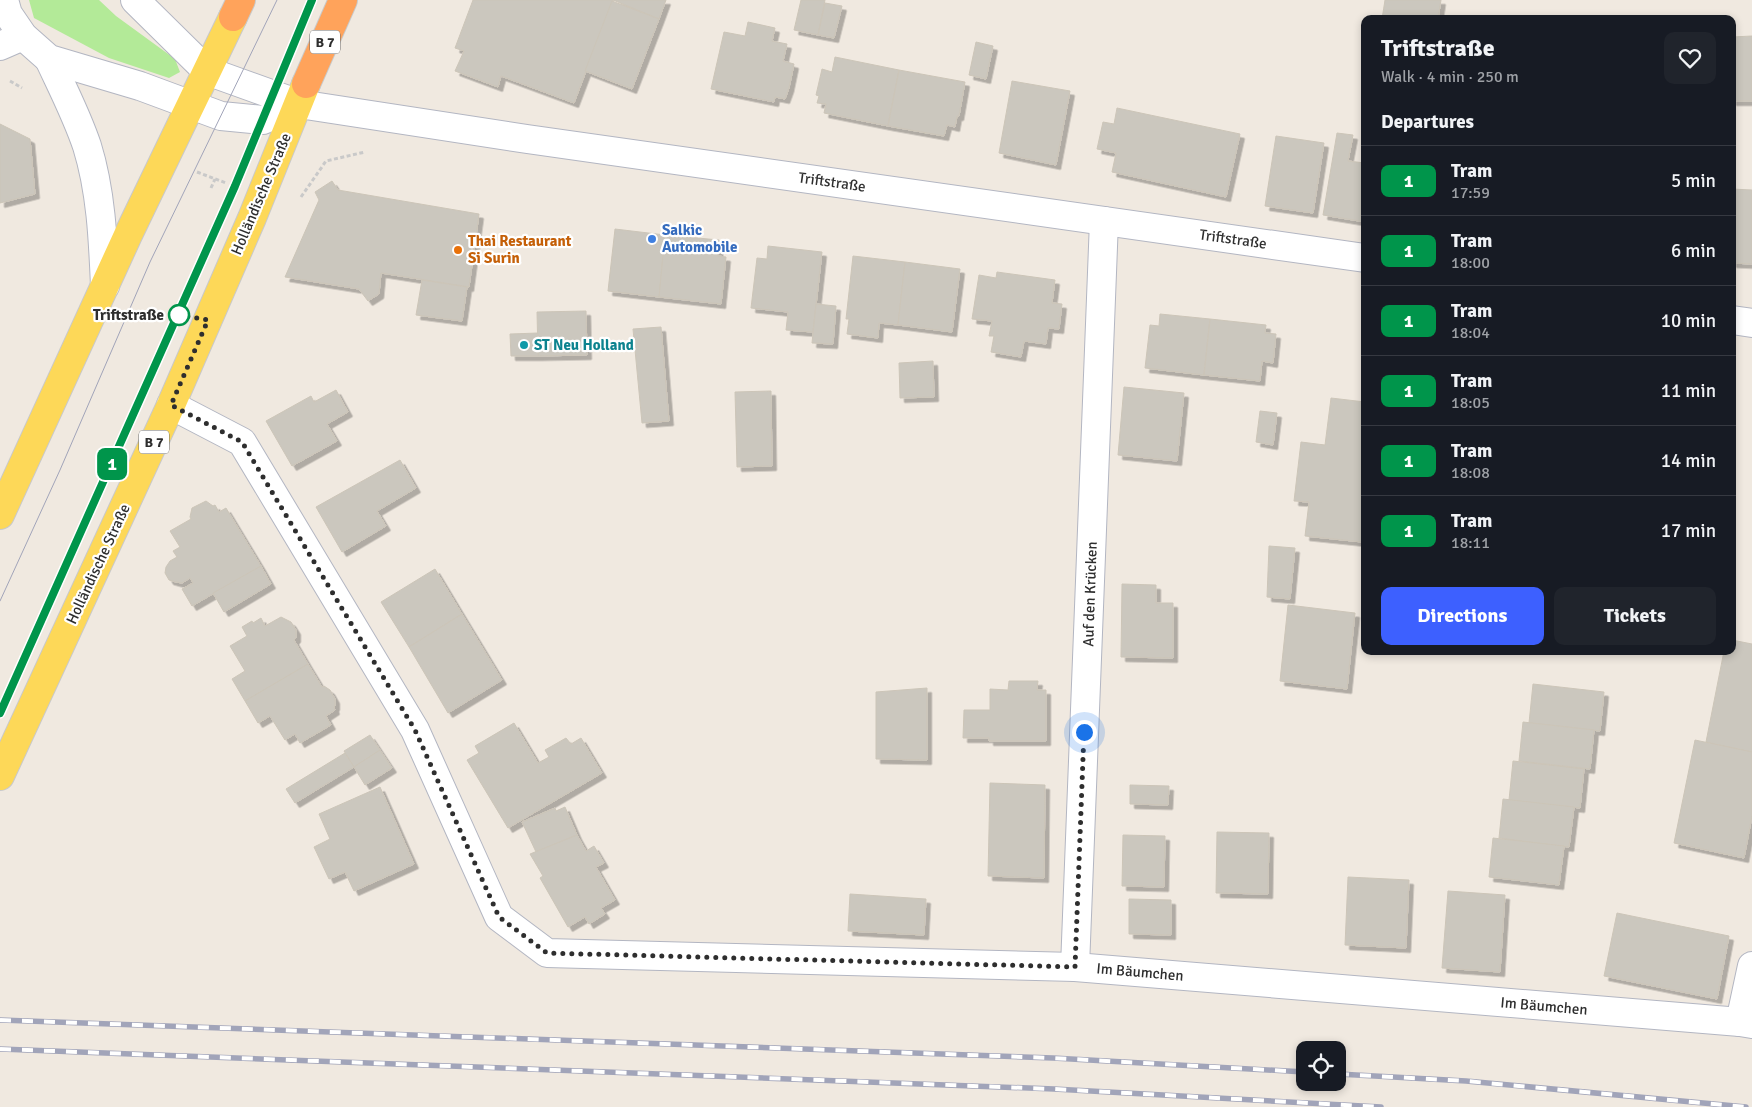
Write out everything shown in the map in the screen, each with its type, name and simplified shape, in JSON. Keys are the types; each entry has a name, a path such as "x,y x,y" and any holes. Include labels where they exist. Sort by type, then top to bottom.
{"highway":[{"name":"Holländische Straße","path":"303,94 343,0"}],"main road":[{"path":"0,515 105,286 237,8"},
{"name":"Holländische Straße","path":"0,776 171,405 303,94"}],"street":[{"path":"4,0 12,41 49,59 140,86 221,116 263,120 303,94"},
{"name":"Triftstraße","path":"135,0 207,71 303,94 527,139 1361,257"},
{"path":"49,59 87,147 103,235 105,286"},
{"name":"Auf den Krücken","path":"1075,967 1104,221"},
{"path":"1736,321 1752,323"},
{"name":"Im Bäumchen","path":"171,405 242,442 415,730 499,917 547,953 1075,967 1746,1023"},
{"path":"1746,1023 1752,966"}],"path":[{"path":"297,204 326,161 366,152"},
{"path":"211,188 215,179"}],"green space":[{"path":"29,0 99,0 116,16 175,59 180,72 169,78 109,58 34,18"}],"building":[{"path":"473,0 613,0 574,103 501,76 498,87 455,71 464,51 455,48"},
{"path":"613,0 666,0 659,19"},
{"path":"801,0 825,0 818,35 794,30"},
{"path":"1385,0 1441,0 1439,15 1383,15"},
{"path":"612,1 659,19 632,89 585,71"},
{"path":"825,3 842,6 834,38 818,35"},
{"path":"748,22 775,28 772,41 787,44 783,61 794,64 785,99 775,97 774,102 711,89 724,32 745,36"},
{"path":"1752,36 1752,101 1736,101 1736,37"},
{"path":"976,42 993,46 986,79 969,75"},
{"path":"835,57 899,70 888,126 824,113 826,104 817,103 819,96 816,95 822,69 832,72"},
{"path":"899,70 965,82 959,116 957,116 955,127 947,125 944,136 888,126"},
{"path":"1012,81 1070,91 1056,165 999,153"},
{"path":"1117,108 1240,134 1226,197 1112,172 1116,153 1097,149 1103,122 1114,124"},
{"path":"0,124 30,139 35,194 0,203"},
{"path":"1337,133 1353,135 1348,161 1361,163 1361,221 1323,215"},
{"path":"1276,136 1324,143 1313,213 1265,206"},
{"path":"332,181 338,190 479,214 469,287 381,273 379,294 368,301 359,289 285,277 319,200 315,192"},
{"path":"1736,189 1752,190 1752,264 1736,263"},
{"path":"615,229 665,235 659,297 608,291"},
{"path":"665,235 719,240 718,256 726,257 721,304 659,297"},
{"path":"768,246 822,252 813,332 786,330 788,312 751,308 757,258 767,259"},
{"path":"853,256 905,262 898,325 879,323 878,338 847,334 849,319 846,319"},
{"path":"905,262 960,269 952,332 898,325"},
{"path":"997,272 1055,280 1052,303 1062,304 1059,329 1048,328 1046,344 1024,341 1021,357 991,352 994,336 989,336 992,321 972,319 979,275 996,278"},
{"path":"422,280 467,287 462,321 416,315"},
{"path":"816,304 836,306 833,344 812,343"},
{"path":"586,311 587,355 538,356 537,312"},
{"path":"1160,314 1210,319 1204,375 1145,368 1150,325 1159,326"},
{"path":"1210,319 1266,325 1265,333 1276,334 1273,363 1262,361 1260,381 1204,375"},
{"path":"661,327 669,421 642,423 633,329"},
{"name":"ST Neu Holland","path":"538,333 538,356 511,356 510,334"},
{"path":"933,361 934,397 900,398 899,363"},
{"path":"1124,387 1184,393 1177,461 1118,455"},
{"path":"336,390 348,412 327,424 337,441 292,466 266,421 311,396 314,402"},
{"path":"771,391 772,466 737,467 735,392"},
{"path":"1331,398 1361,402 1361,542 1305,536 1309,502 1294,501 1301,442 1325,445"},
{"path":"1260,411 1277,413 1273,445 1256,442"},
{"path":"400,460 416,488 377,511 386,526 342,552 316,507"},
{"path":"206,501 213,506 215,505 219,512 226,508 261,566 192,606 182,589 193,583 190,578 182,583 176,582 169,580 165,573 170,561 177,557 173,551 180,547 170,531 191,519 192,508"},
{"path":"1269,546 1295,548 1290,599 1267,597"},
{"path":"261,566 271,584 224,612 213,593"},
{"path":"435,569 462,614 409,647 381,602"},
{"path":"1122,584 1156,585 1156,603 1173,603 1173,658 1121,657"},
{"path":"1288,605 1355,613 1347,689 1280,681"},
{"path":"462,614 502,680 448,713 409,647"},
{"path":"281,617 291,622 296,630 296,638 294,640 308,664 245,701 232,679 245,671 230,646 247,636 242,627 252,621 253,623 261,618 265,626"},
{"path":"1736,641 1752,644 1752,752 1706,742 1723,655 1736,655"},
{"path":"308,664 322,687 324,686 330,690 335,699 335,710 326,716 331,725 300,743 295,734 285,740 270,716 258,723 245,701"},
{"path":"1009,681 1038,681 1037,690 1046,690 1046,741 989,741 989,738 963,738 964,710 990,710 990,689 1008,690"},
{"path":"1533,684 1604,692 1600,731 1529,723"},
{"path":"927,688 927,760 876,759 876,692"},
{"path":"1523,722 1594,730 1590,769 1519,761"},
{"path":"514,723 538,763 549,757 545,750 566,738 571,744 581,738 602,773 508,828 467,760 479,753 475,746"},
{"path":"370,735 380,750 354,767 344,751"},
{"path":"1695,740 1752,752 1752,816 1744,858 1674,843"},
{"path":"380,750 392,768 365,785 354,767"},
{"path":"345,753 354,767 295,803 286,789"},
{"path":"1513,761 1584,769 1580,808 1509,800"},
{"path":"990,783 1045,785 1044,878 988,876"},
{"path":"1130,785 1169,786 1168,805 1130,804"},
{"path":"380,787 414,864 354,891 345,872 329,879 314,847 330,839 319,814"},
{"path":"1503,799 1574,807 1569,847 1499,838"},
{"path":"565,807 577,835 536,852 522,822 555,808 556,811"},
{"path":"1217,832 1269,833 1268,894 1216,893"},
{"path":"577,835 586,851 594,846 604,863 596,867 615,900 601,908 605,914 589,924 585,917 568,927 540,878 543,876 530,854"},
{"path":"1123,835 1165,836 1164,887 1122,886"},
{"path":"1493,838 1564,846 1559,885 1489,877"},
{"path":"1348,877 1409,880 1406,948 1345,945"},
{"path":"1448,891 1505,895 1500,972 1442,968"},
{"path":"850,894 926,899 924,935 848,931"},
{"path":"1129,899 1171,900 1171,935 1129,934"},
{"path":"1617,913 1729,936 1717,999 1604,976"}],"tram line":[{"path":"0,601 60,470 150,262 277,0"},
{"path":"0,713 235,187 312,0"},
{"name":"1","path":"0,713 235,186 312,0"}],"railway":[{"path":"0,1020 1053,1058 1296,1072"},
{"path":"0,1049 1054,1089 1381,1107"},
{"path":"1346,1074 1466,1081 1746,1107"}],"place":[{"name":"Salkic Automobile","path":"652,239"},
{"name":"Thai Restaurant Si Surin","path":"458,250"},
{"name":"Triftstraße","path":"179,315"},
{"name":"ST Neu Holland","path":"524,345"}],"route":[{"path":"179,315 208,320 171,405 242,442 415,730 499,917 547,953 1075,967 1084,732"}]}
